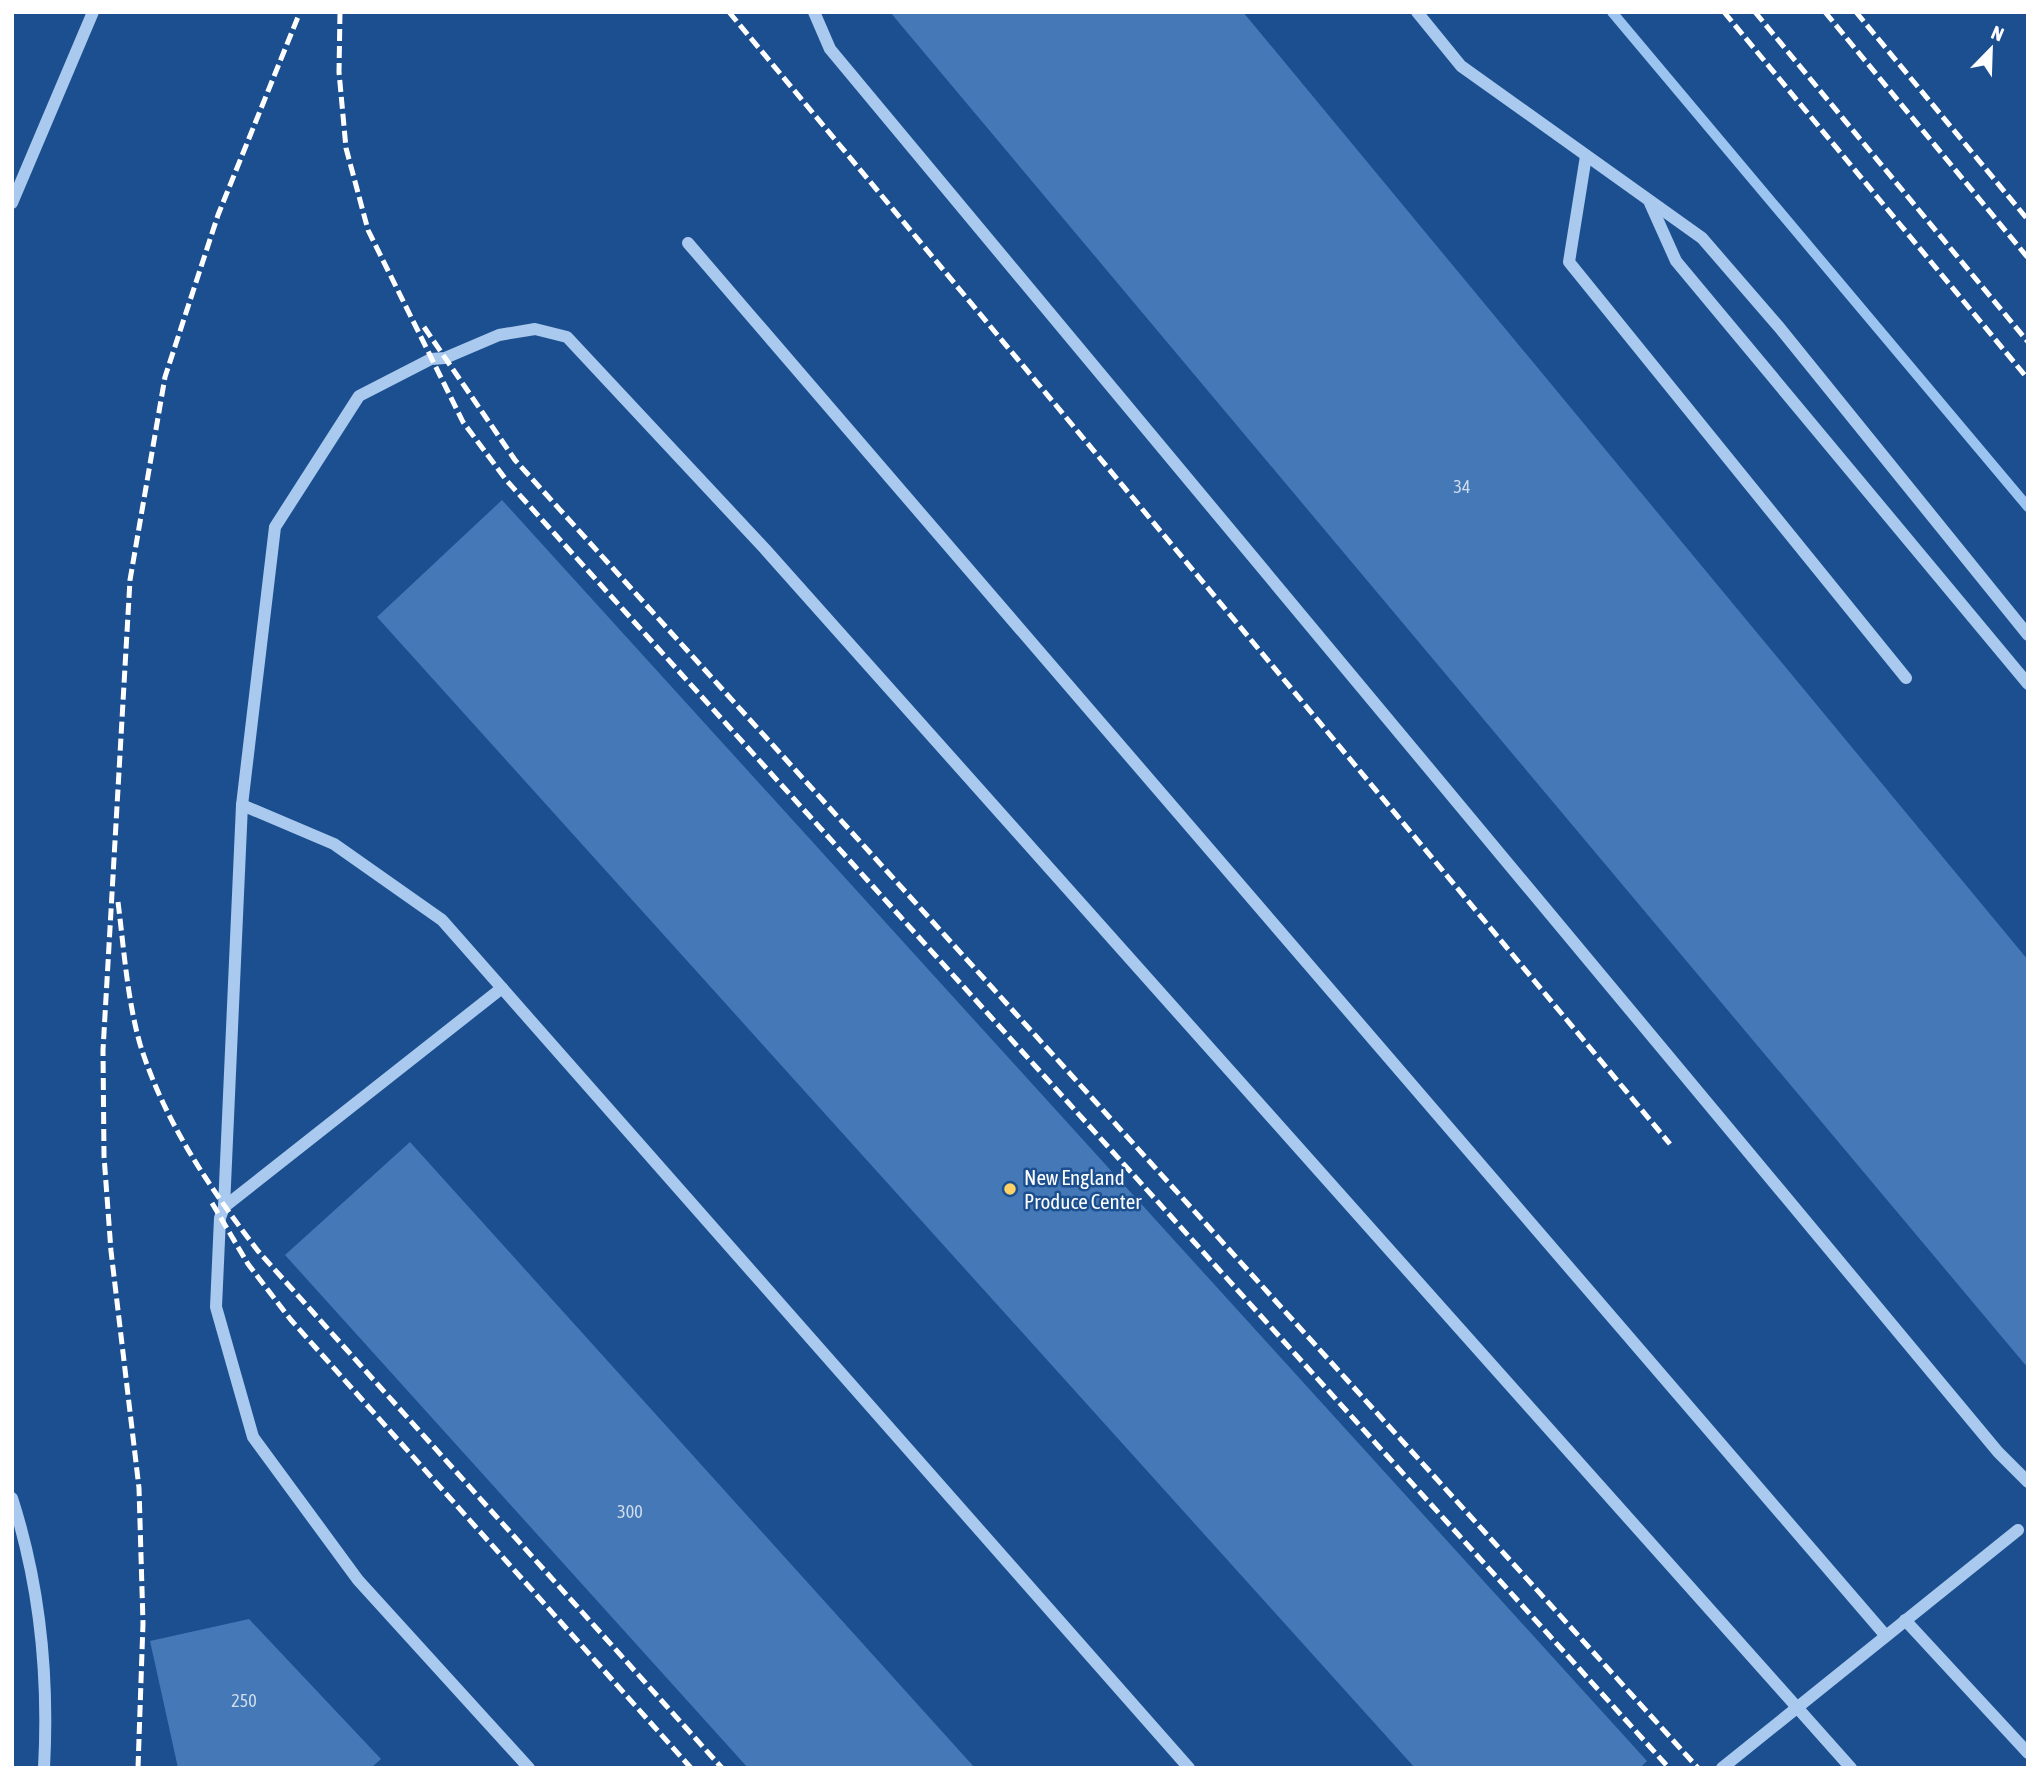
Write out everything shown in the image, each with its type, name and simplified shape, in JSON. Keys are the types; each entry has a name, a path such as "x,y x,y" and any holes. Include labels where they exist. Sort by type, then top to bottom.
{"lane":[{"path":"12,203 93,12"},
{"path":"814,12 830,49 839,60 1971,1420 2028,1482"},
{"path":"1417,12 1461,66 1702,238 1779,327 2028,635"},
{"path":"1586,156 1569,262 1906,678"},
{"path":"1650,202 1676,261 2028,684"},
{"path":"688,243 1886,1636"},
{"path":"529,1768 358,1580 253,1437 216,1307 220,1218 224,1207 242,805 275,527 359,396 431,359 445,358 499,335 535,329 567,337 783,570 1851,1768"},
{"path":"242,805 345,852 442,920 1189,1768"},
{"path":"224,1207 502,988"},
{"path":"12,1497 28,1549 36,1598 47,1721 44,1768"},
{"path":"1721,1768 2018,1530"},
{"path":"1905,1620 2028,1753"}],"building":[{"path":"890,12 1243,12 2028,960 2028,1368"},
{"name":"New England Produce Center","path":"502,500 1647,1761 1640,1768 1415,1768 377,617"},
{"path":"410,1142 975,1768 748,1768 285,1255"},
{"path":"249,1619 381,1759 371,1768 178,1768 150,1641"}],"waterway":[{"path":"1612,12 2028,507"}],"railway":[{"path":"138,1768 143,1623 139,1488 111,1251 104,1156 103,1050 130,580 165,377 218,215 300,12"},
{"path":"340,12 339,72 346,148 368,230 463,422 507,481 1669,1768"},
{"path":"729,12 1670,1144"},
{"path":"1724,12 2028,379"},
{"path":"1755,12 2028,342"},
{"path":"1825,12 2028,258"},
{"path":"1856,12 2028,220"},
{"path":"424,327 515,460 1698,1768"},
{"path":"118,902 129,991 140,1044 162,1100 205,1178 258,1251 722,1768"},
{"path":"212,1203 248,1264 291,1320 691,1768"}],"place":[{"name":"New England Produce Center","path":"1010,1189"}]}
